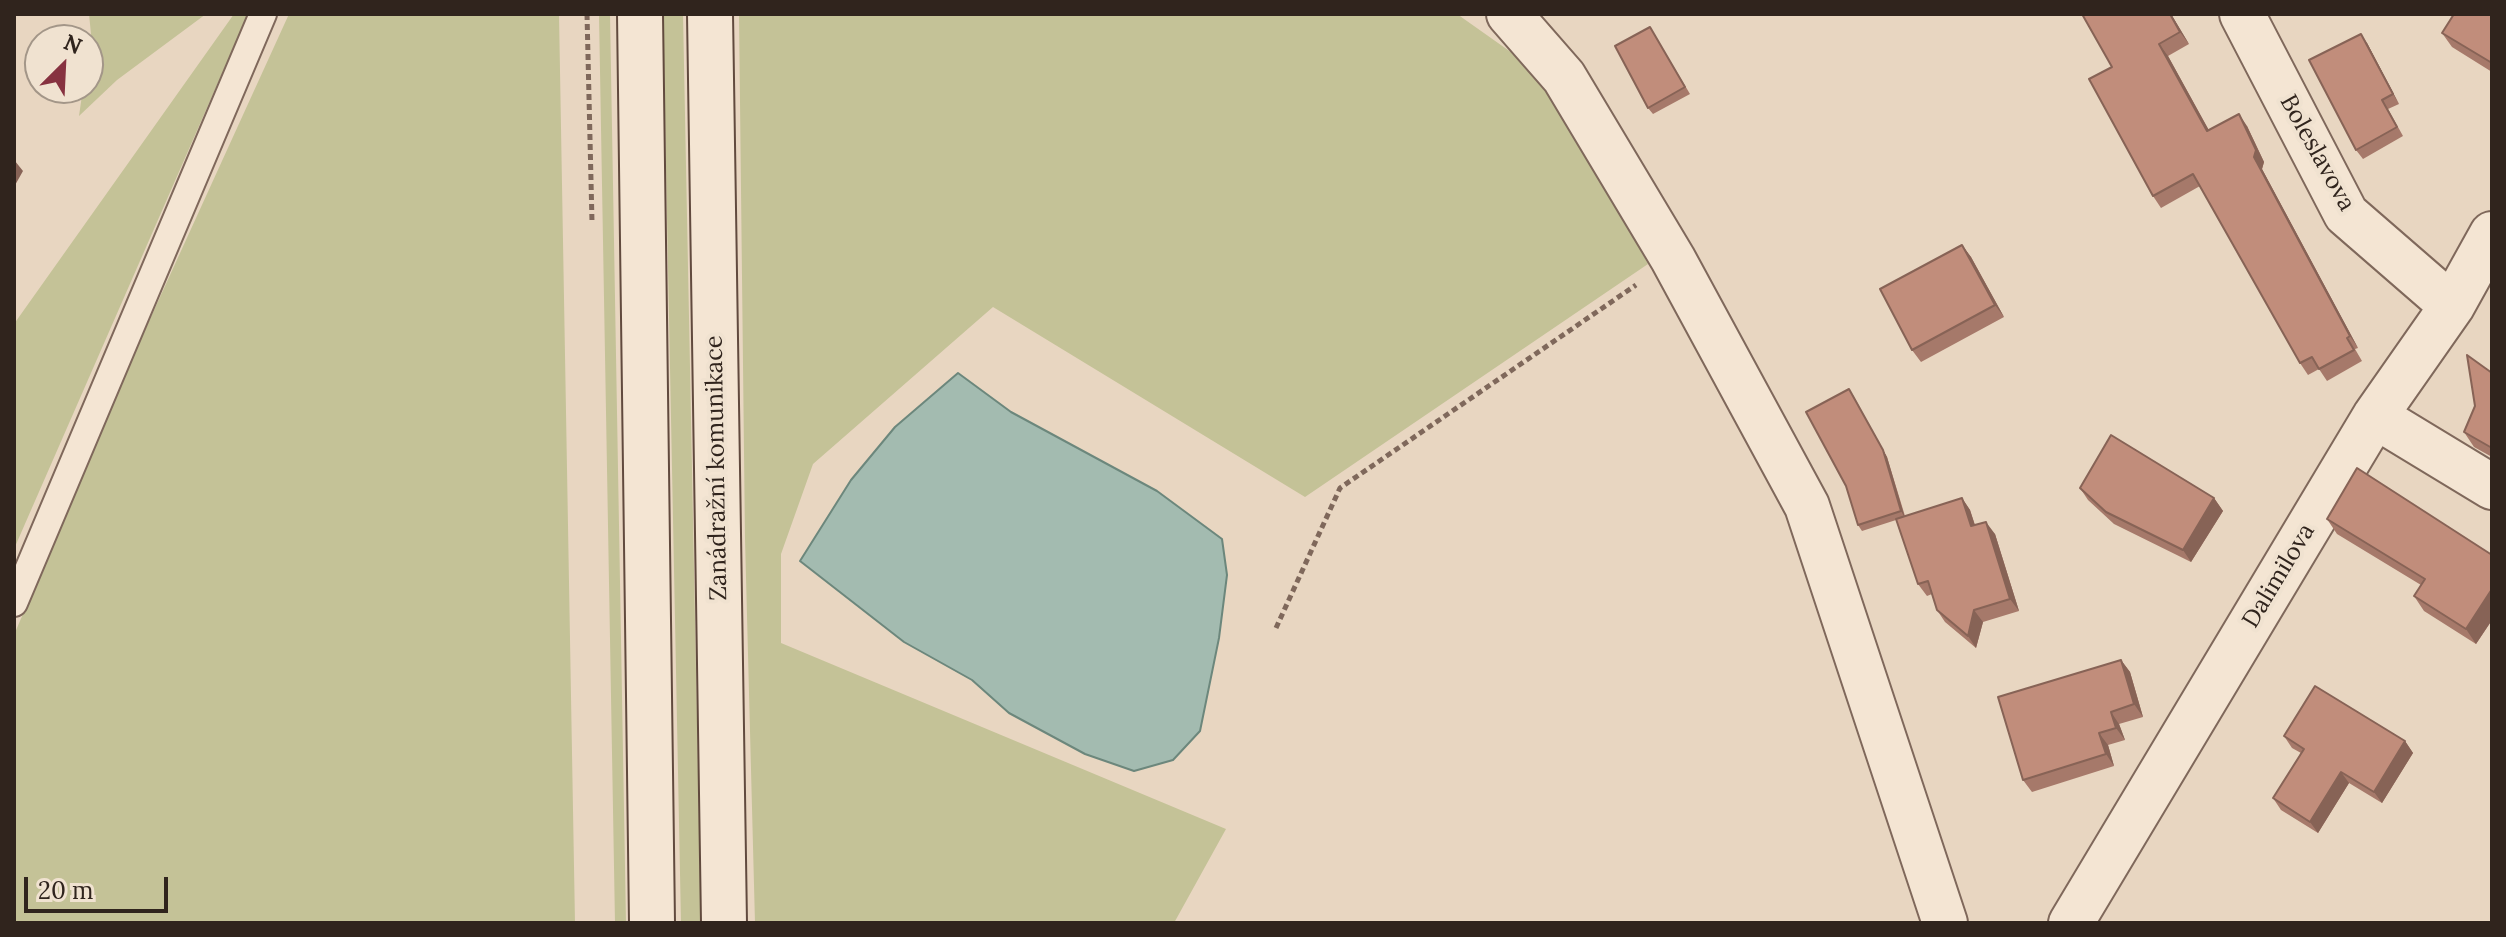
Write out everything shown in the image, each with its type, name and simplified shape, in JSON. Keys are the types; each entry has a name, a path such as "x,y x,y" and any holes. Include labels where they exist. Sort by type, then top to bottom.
{"street":[{"path":"640,14 652,923"},
{"name":"Zanádražní komunikace","path":"710,14 724,923"},
{"path":"1509,14 1564,77 1673,259 1807,506 1945,923"},
{"name":"Boleslavova","path":"2242,14 2346,214 2452,306"},
{"name":"Dalimilova","path":"2071,923 2375,416 2452,306 2492,234"},
{"path":"2375,416 2492,487"}],"lane":[{"path":"14,603 263,14"}],"path":[{"path":"1276,628 1340,488 1673,259"}],"shaded area":[{"path":"89,14 206,14 104,92 104,24 90,24"},
{"path":"234,14 248,14 14,549 14,324"},
{"path":"289,14 559,14 575,923 14,923 14,635 129,365"},
{"path":"599,14 610,14 626,923 615,923"},
{"path":"663,14 683,14 701,923 681,923"},
{"path":"739,14 1457,14 1549,79 1648,264 1305,497 993,307 813,464 781,554 781,643 1226,829 1174,923 755,923 745,539"},
{"path":"81,104 92,104 79,116"},
{"path":"958,373 1011,412 1157,491 1222,539 1227,575 1219,638 1200,731 1173,760 1134,771 1085,754 1009,713 972,680 904,642 800,561 851,480 895,427"}],"building":[{"path":"2082,14 2170,14 2180,32 2159,44 2207,131 2239,114 2256,150 2254,157 2350,336 2347,338 2354,350 2319,369 2312,357 2300,363 2193,174 2153,196 2089,79 2112,67"},
{"path":"2454,14 2492,14 2492,63 2442,33"},
{"path":"1650,27 1685,87 1648,108 1615,46"},
{"path":"2361,34 2393,94 2382,100 2397,127 2356,150 2309,60"},
{"path":"1962,245 1995,305 1912,350 1880,289"},
{"path":"2467,355 2492,373 2492,448 2464,432 2475,406"},
{"path":"1849,389 1883,450 1901,511 1858,525 1846,486 1806,412"},
{"path":"2111,435 2214,498 2183,550 2106,512 2080,488"},
{"path":"2357,468 2492,555 2492,589 2466,629 2414,596 2425,579 2327,519"},
{"path":"1962,498 1971,526 1986,522 2010,599 1974,610 1968,636 1937,610 1928,581 1918,584 1896,519"},
{"path":"2121,660 2134,704 2111,712 2116,728 2099,733 2106,754 2023,780 1998,697"},
{"path":"2315,686 2405,741 2374,792 2341,772 2310,822 2273,798 2304,749 2284,736"}]}
